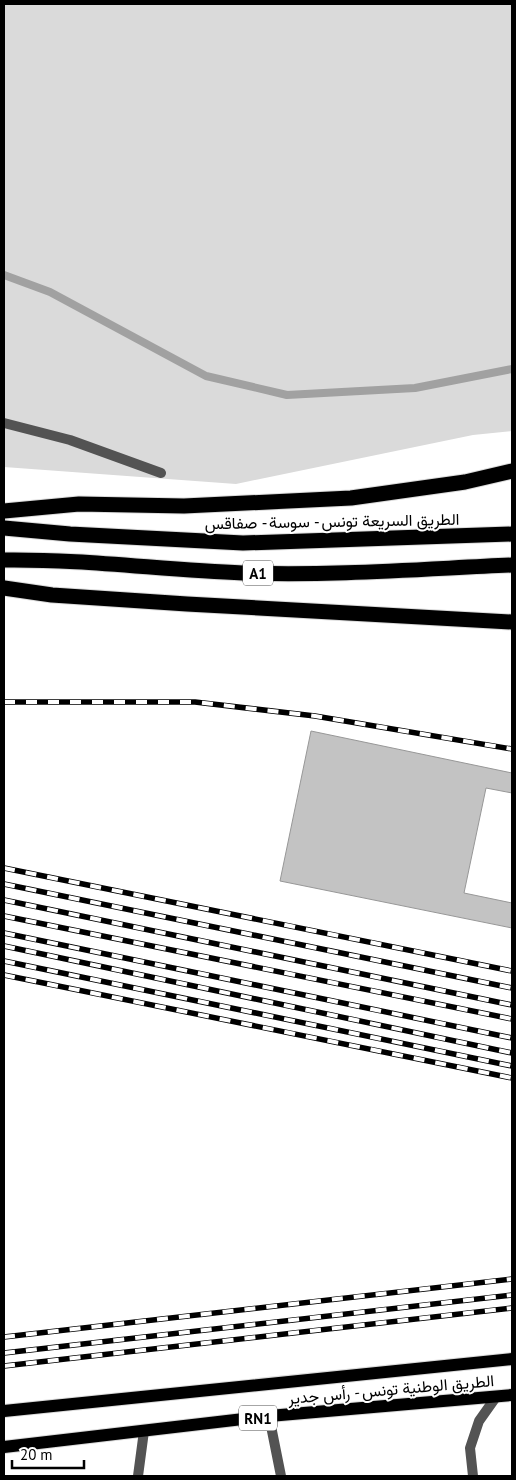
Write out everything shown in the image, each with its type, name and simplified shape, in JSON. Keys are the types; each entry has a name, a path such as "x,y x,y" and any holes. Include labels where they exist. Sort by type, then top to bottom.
{"highway":[{"path":"4,511 80,504 184,506 351,498 465,482 512,471"},
{"name":"الطريق السريعة تونس - سوسة - صفاقس","path":"4,528 70,534 243,543 512,534"},
{"name":"A1","path":"4,560 47,559 252,573 376,574 512,565"},
{"path":"4,588 52,595 168,603 512,622"}],"main road":[{"name":"الطريق الوطنية تونس - رأس جدير","path":"4,1411 512,1359"},
{"name":"الطريق الوطنية تونس - رأس جدير","path":"4,1447 269,1416 512,1395"}],"street":[{"path":"4,424 70,440 161,473"},
{"path":"473,1476 470,1448 479,1421 496,1397"},
{"path":"269,1416 281,1476"},
{"path":"138,1476 144,1431"}],"shaded area":[{"path":"4,4 512,4 512,431 473,435 236,484 4,467"}],"building":[{"path":"311,731 512,773 512,793 486,788 464,893 512,903 512,928 280,881"}],"waterway":[{"path":"4,275 50,292 206,376 287,395 415,388 512,369"}],"railway":[{"path":"4,702 195,702 315,716 512,749"},
{"path":"4,868 512,971"},
{"path":"4,884 512,988"},
{"path":"4,900 512,1005"},
{"path":"4,916 512,1019"},
{"path":"4,933 512,1038"},
{"path":"4,946 512,1053"},
{"path":"4,961 512,1066"},
{"path":"4,975 512,1078"},
{"path":"4,1337 512,1279"},
{"path":"4,1353 512,1295"},
{"path":"4,1366 512,1308"}]}
